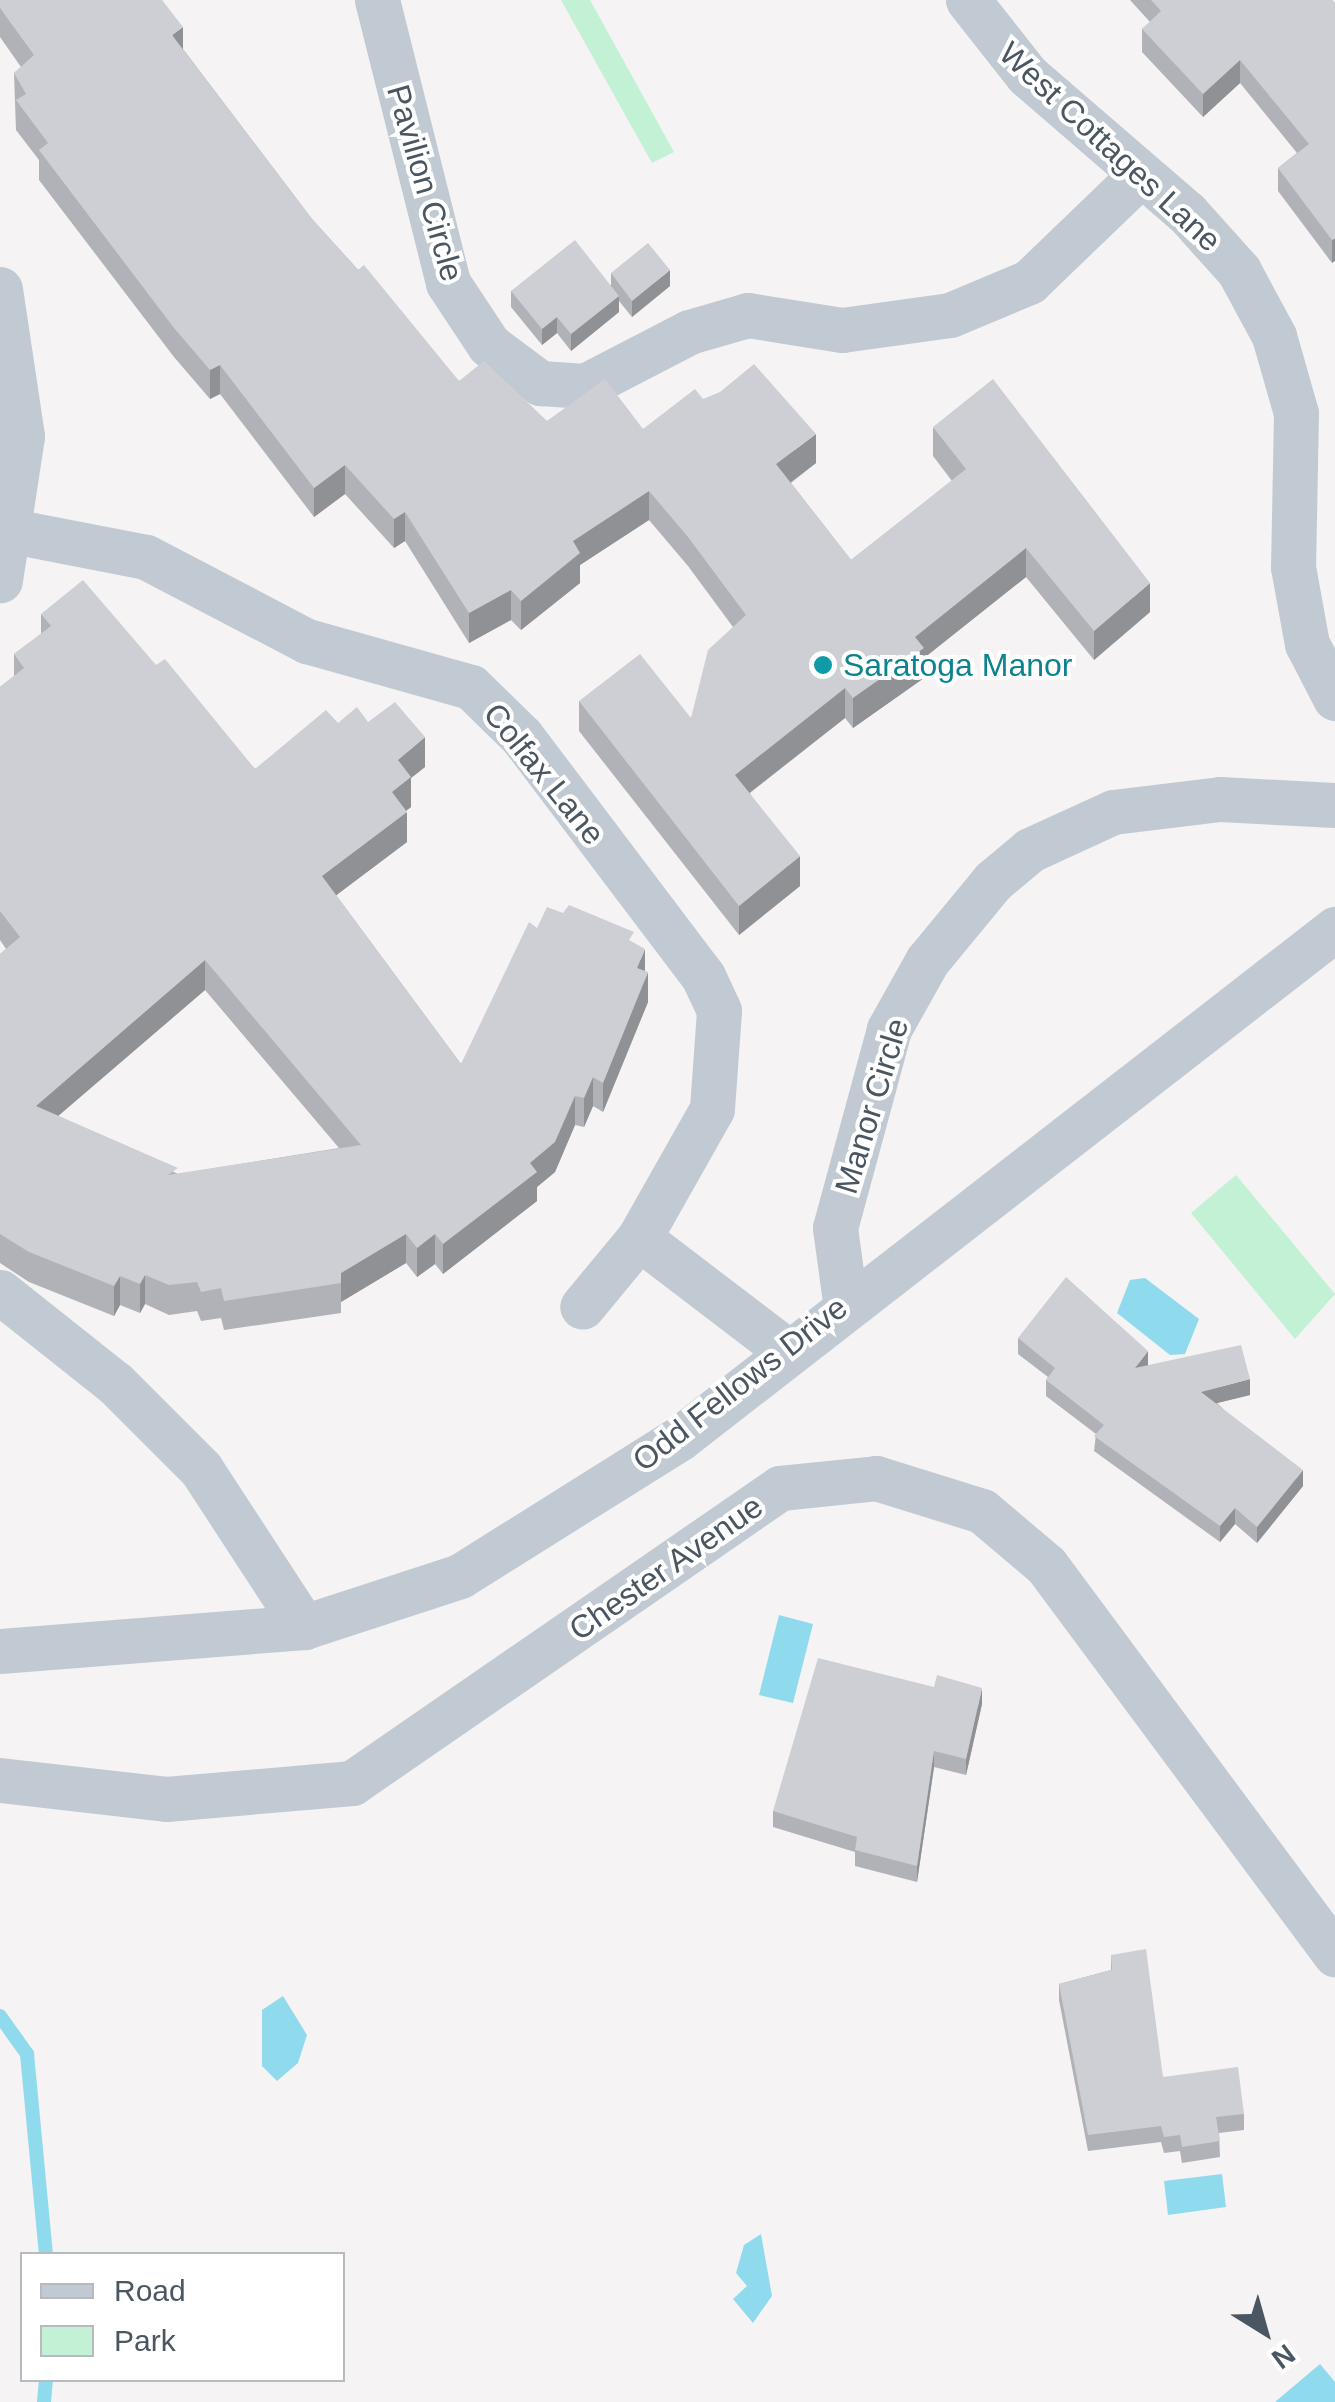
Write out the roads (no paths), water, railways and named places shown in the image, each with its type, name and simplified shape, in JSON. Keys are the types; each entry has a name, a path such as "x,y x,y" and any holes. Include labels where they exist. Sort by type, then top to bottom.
{"street":[{"name":"Pavilion Circle","path":"378,0 448,282 489,345 540,384 584,386 689,332 748,315 842,330 950,315 1029,282 1140,175"},
{"name":"West Cottages Lane","path":"968,0 1027,75 1240,271 1274,336 1296,413 1293,567 1308,644 1335,698"},
{"path":"0,289 22,436 12,531 0,580"},
{"name":"Colfax Lane","path":"12,531 146,557 307,641 471,686 522,738 703,976 719,1011 712,1108 639,1238 582,1307"},
{"name":"Manor Circle","path":"845,1302 835,1228 889,1029 927,961 992,881 1030,850 1113,812 1220,799 1335,805"},
{"name":"Odd Fellows Drive","path":"0,1651 304,1627 460,1576 680,1438 845,1302 1335,929"},
{"path":"639,1238 786,1350"},
{"path":"0,1292 114,1383 201,1470 304,1627"},
{"name":"Chester Avenue","path":"0,1780 166,1798 352,1783 780,1488 876,1478 982,1511 1046,1566 1335,1954"}],"water":[{"path":"1145,1278 1199,1319 1185,1354 1170,1355 1117,1313 1130,1280"},
{"path":"779,1615 813,1624 793,1703 759,1695"},
{"path":"283,1996 307,2035 298,2063 277,2081 262,2066 262,2010"},
{"path":"1222,2174 1226,2207 1168,2215 1164,2181"},
{"path":"761,2234 772,2296 753,2323 733,2299 747,2286 736,2273 744,2245"},
{"path":"1320,2364 1335,2382 1335,2402 1275,2402"}],"waterway":[{"path":"0,2016 27,2054 46,2252"},
{"path":"44,2402 46,2382"}],"place":[{"name":"Saratoga Manor","path":"823,665"}]}
